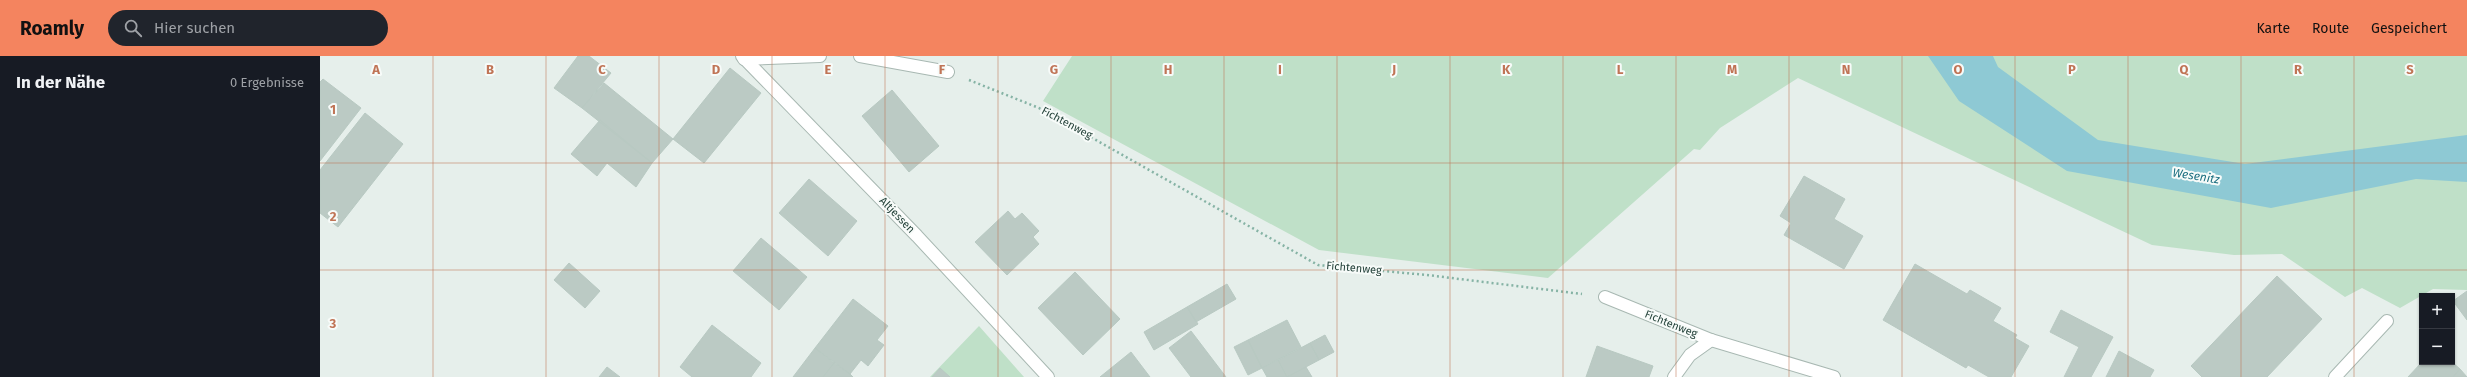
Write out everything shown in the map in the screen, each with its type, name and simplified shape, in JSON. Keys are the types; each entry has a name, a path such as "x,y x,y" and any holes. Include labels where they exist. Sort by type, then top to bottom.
{"street":[{"path":"743,57 820,56"},
{"path":"860,56 948,72"},
{"name":"Altjessen","path":"743,57 917,236 1048,377"},
{"name":"Fichtenweg","path":"1605,297 1711,340 1834,377"},
{"path":"2335,377 2387,321"},
{"path":"1674,377 1690,355 1711,340"}],"path":[{"name":"Fichtenweg","path":"948,72 1039,108 1318,265 1427,275 1605,297"}],"green space":[{"path":"1072,56 2467,56 2467,290 2433,289 2426,293 2419,293 2419,297 2400,308 2362,288 2345,297 2282,254 2234,255 2152,245 1798,78 1720,128 1700,150 1694,149 1548,278 1319,250 1043,101"},
{"path":"979,326 1024,377 930,377"}],"water":[{"name":"Wesenitz","path":"1928,56 1993,56 1998,67 2098,140 2245,164 2467,135 2467,182 2416,179 2271,208 2067,171 1959,101"}],"building":[{"path":"578,56 589,56 611,73 582,108 554,88"},
{"path":"730,68 761,93 704,163 673,139"},
{"path":"323,79 361,108 320,161 320,82"},
{"path":"604,83 673,139 652,163 582,108"},
{"path":"892,90 939,146 909,172 862,116"},
{"path":"365,113 403,144 338,227 320,213 320,170"},
{"path":"600,120 652,163 636,187 607,163 597,176 571,154"},
{"path":"1804,176 1845,199 1834,219 1863,236 1844,269 1784,235 1791,223 1780,216"},
{"path":"809,179 857,221 828,256 779,213"},
{"path":"1008,211 1015,219 1022,213 1039,231 1033,237 1039,244 1007,275 975,242"},
{"path":"761,238 807,277 779,310 733,271"},
{"path":"569,263 600,291 585,308 554,280"},
{"path":"1915,264 1967,294 1970,290 2001,308 1993,321 2017,335 2015,338 2029,346 2011,377 1989,377 1968,365 1966,368 1883,320"},
{"path":"1075,272 1120,319 1083,355 1038,308"},
{"path":"2277,276 2322,319 2267,377 2202,377 2191,366"},
{"path":"1227,284 1236,299 1196,322 1187,307"},
{"path":"2467,291 2467,320 2455,304 2455,300"},
{"path":"853,299 888,326 877,340 884,345 868,366 861,360 850,374 815,348"},
{"path":"1187,307 1198,324 1154,350 1144,332"},
{"path":"2061,310 2113,337 2091,377 2064,377 2079,347 2050,332"},
{"path":"1287,320 1301,347 1262,368 1248,340"},
{"path":"712,325 761,363 751,377 692,377 680,367"},
{"path":"1191,331 1226,377 1191,377 1169,348"},
{"path":"1325,335 1334,352 1319,360 1310,343"},
{"path":"1248,340 1262,368 1248,375 1234,347"},
{"path":"1310,343 1319,360 1287,377 1278,360"},
{"path":"1597,346 1653,366 1649,377 1586,377"},
{"path":"815,348 834,363 823,377 793,377"},
{"path":"2119,351 2154,370 2150,377 2106,377"},
{"path":"1131,352 1150,377 1100,377"},
{"path":"1278,360 1287,377 1267,377 1262,368"},
{"path":"834,363 850,374 853,377 823,377"},
{"path":"2419,365 2455,365 2460,369 2453,377 2408,377"},
{"path":"607,367 620,377 599,377"},
{"path":"1306,367 1312,377 1287,377"},
{"path":"940,368 950,377 932,377"},
{"path":"2460,369 2467,377 2453,377"}]}
